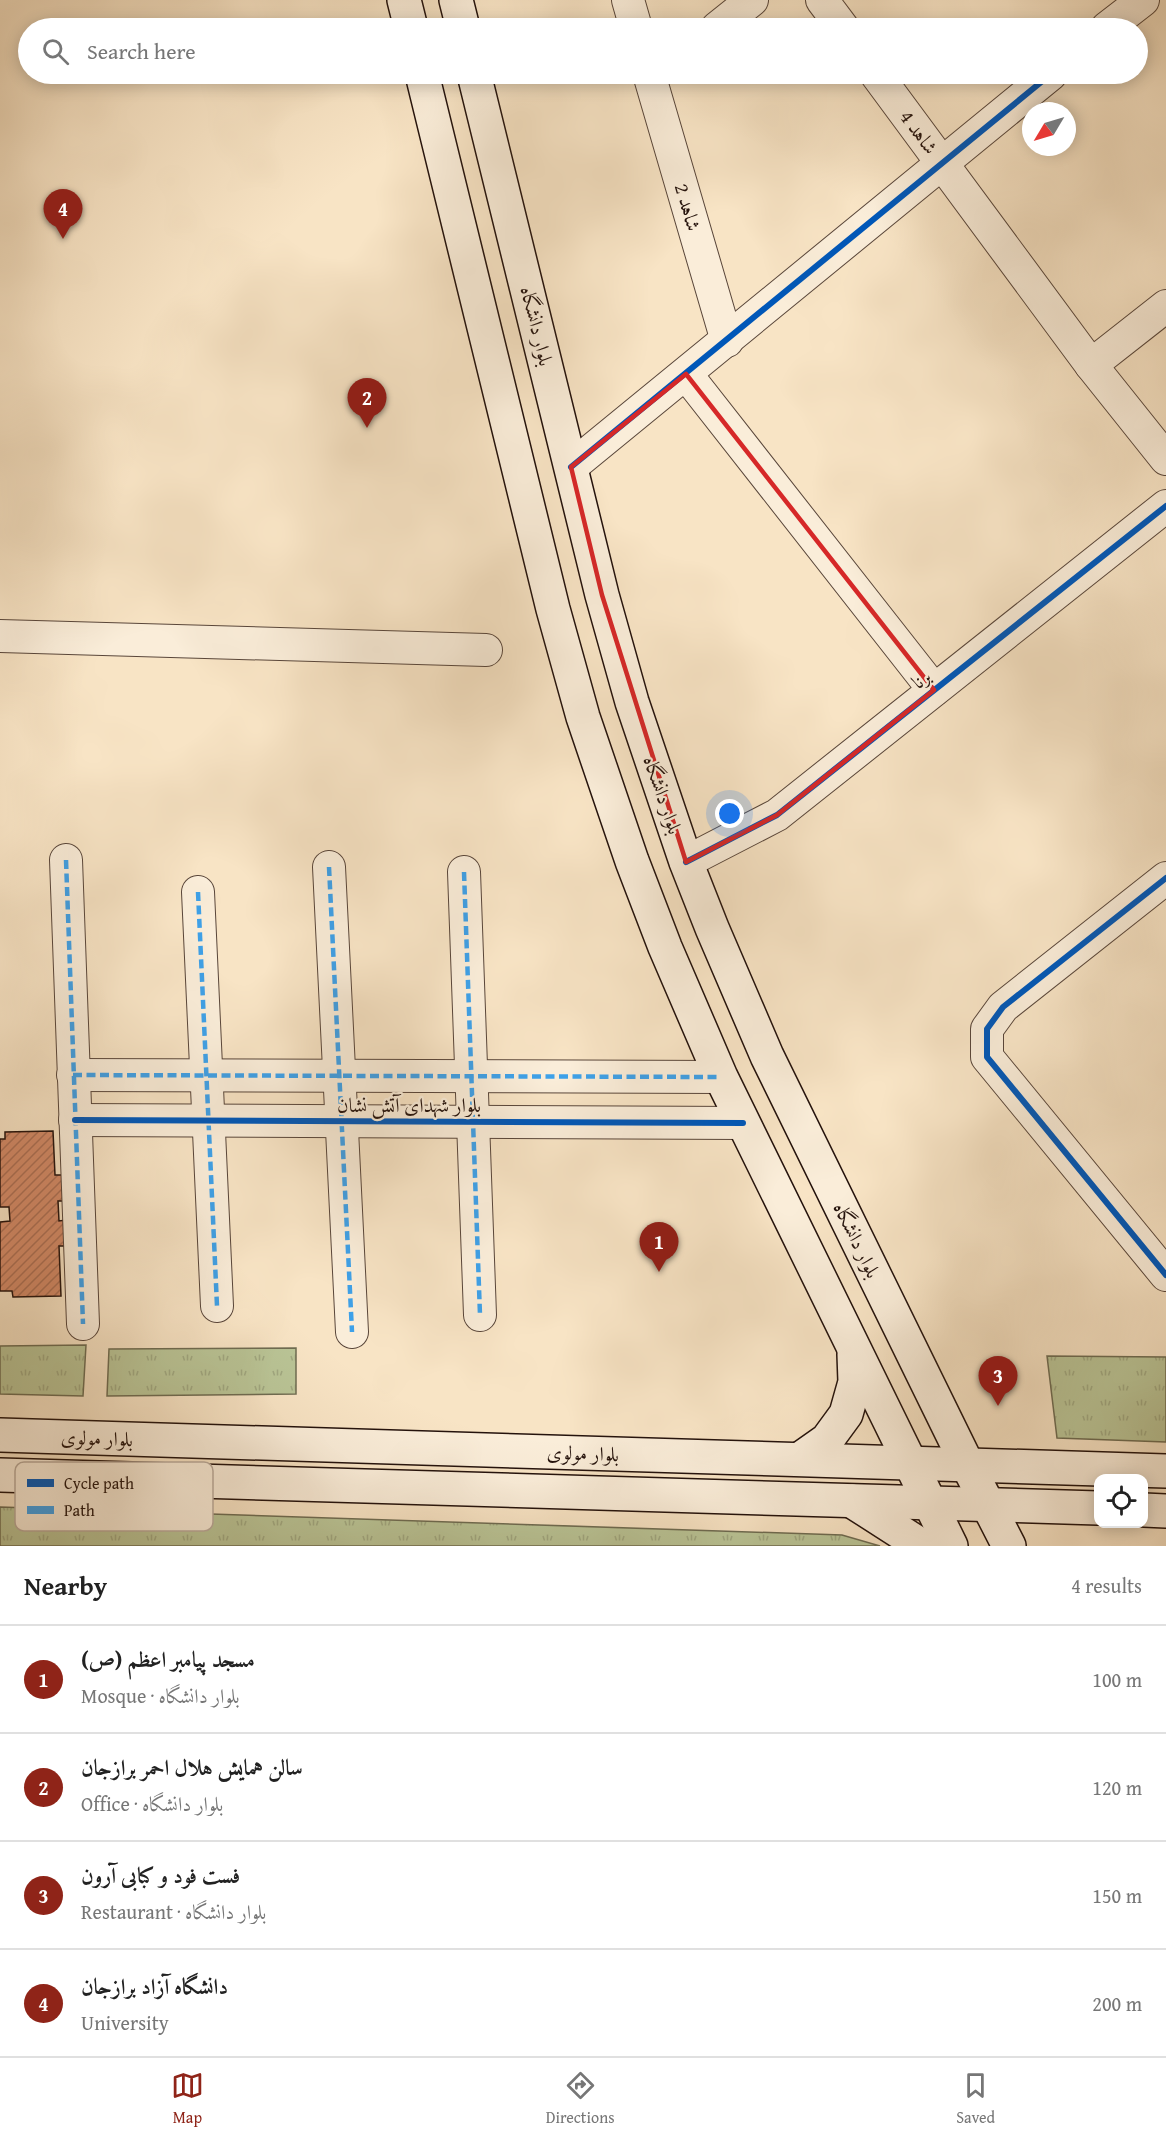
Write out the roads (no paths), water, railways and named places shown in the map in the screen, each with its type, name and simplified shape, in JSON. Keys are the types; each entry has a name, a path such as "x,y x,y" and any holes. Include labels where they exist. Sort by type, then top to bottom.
{"main road":[{"path":"404,0 408,18"},
{"path":"456,0 460,18"},
{"path":"424,84 553,609 583,717 632,861 664,947 721,1077 951,1546"},
{"name":"بلوار دانشگاه","path":"476,84 602,595 632,702 686,862 768,1056 1009,1546"},
{"path":"632,861 686,862"},
{"path":"800,1460 827,1440 846,1414 855,1382 854,1349"},
{"name":"بلوار مولوی","path":"0,1435 1166,1471"},
{"name":"بلوار مولوی","path":"0,1475 15,1475"},
{"name":"بلوار مولوی","path":"213,1482 1094,1509"},
{"path":"852,1501 922,1546"},
{"path":"1148,1510 1166,1510"}],"street":[{"path":"628,0 633,18"},
{"path":"730,18 752,0"},
{"path":"822,0 836,18"},
{"path":"1120,18 1143,0"},
{"name":"شاهد 2","path":"657,84 727,341"},
{"name":"شاهد 4","path":"883,84 1091,365 1166,459"},
{"path":"571,466 727,341 941,162 1038,84"},
{"path":"1091,365 1166,306"},
{"path":"686,374 934,690"},
{"name":"برنا","path":"686,862 777,815 1166,507"},
{"path":"0,636 486,650"},
{"path":"66,860 83,1324"},
{"path":"329,867 352,1332"},
{"path":"464,872 480,1315"},
{"path":"1163,888 1003,1007 987,1029 987,1057 1166,1275"},
{"path":"198,892 217,1306"},
{"name":"بلوار شهدای آتش نشان","path":"74,1075 721,1077"},
{"name":"بلوار شهدای آتش نشان","path":"75,1120 743,1123"}],"place":[{"name":"دانشگاه آزاد برازجان","path":"63,239"},
{"name":"سالن همایش هلال احمر برازجان","path":"367,428"},
{"name":"مسجد پیامبر اعظم (ص)","path":"659,1272"},
{"name":"فست فود و کبابی آرون","path":"998,1406"}]}
